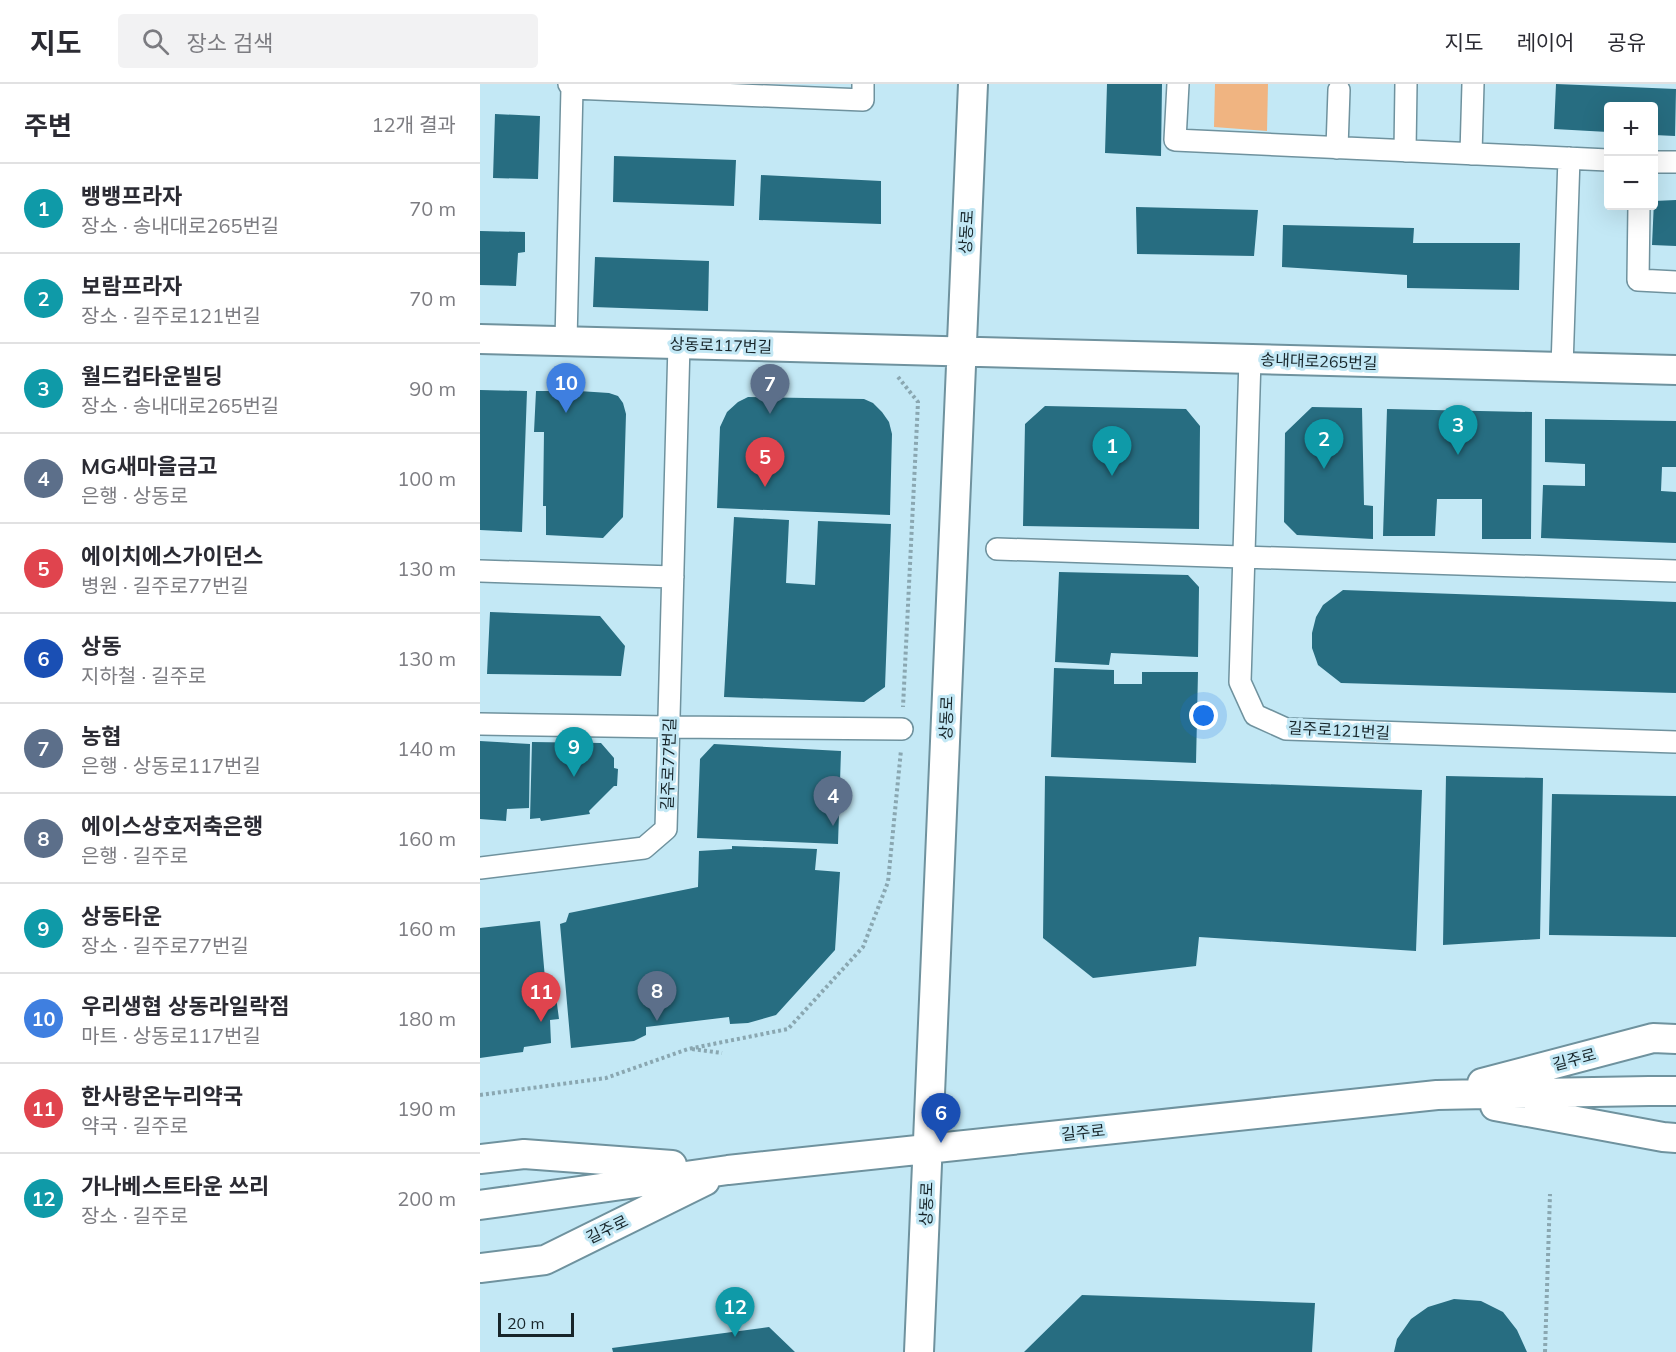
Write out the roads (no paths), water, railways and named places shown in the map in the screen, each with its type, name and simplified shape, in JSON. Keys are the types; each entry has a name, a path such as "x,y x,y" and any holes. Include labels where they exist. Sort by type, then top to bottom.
{"street":[{"path":"566,341 570,86 802,91 863,100 863,84"},
{"name":"상동로","path":"919,1352 973,84"},
{"path":"1178,84 1175,140 1604,160"},
{"path":"1405,151 1406,84"},
{"path":"1471,154 1473,84"},
{"path":"1337,148 1339,90"},
{"path":"1562,367 1569,158"},
{"path":"1658,162 1676,162"},
{"path":"1639,210 1638,280 1676,282"},
{"name":"상동로117번길","path":"480,339 961,351"},
{"name":"길주로77번길","path":"480,868 644,848 666,829 679,344"},
{"name":"송내대로265번길","path":"961,351 1676,370"},
{"name":"길주로121번길","path":"1250,359 1240,682 1255,715 1286,729 1676,742"},
{"path":"997,549 1676,571"},
{"path":"480,571 673,577"},
{"path":"480,724 902,729"},
{"name":"길주로","path":"1437,1095 1653,1038 1676,1039"},
{"name":"길주로","path":"480,1205 728,1170 1437,1095 1662,1091"},
{"name":"길주로","path":"1437,1095 1676,1138"},
{"name":"길주로","path":"480,1159 524,1154 728,1170"},
{"name":"길주로","path":"480,1268 545,1260 728,1170"}],"place":[{"name":"우리생협 상동라일락점","path":"566,413"},
{"name":"농협","path":"770,414"},
{"name":"월드컵타운빌딩","path":"1458,455"},
{"name":"보람프라자","path":"1324,469"},
{"name":"뱅뱅프라자","path":"1112,476"},
{"name":"에이치에스가이던스","path":"765,487"},
{"name":"상동타운","path":"574,777"},
{"name":"MG새마을금고","path":"833,826"},
{"name":"에이스상호저축은행","path":"657,1021"},
{"name":"한사랑온누리약국","path":"541,1022"},
{"name":"상동","path":"941,1143"},
{"name":"가나베스트타운 쓰리","path":"735,1337"}]}
